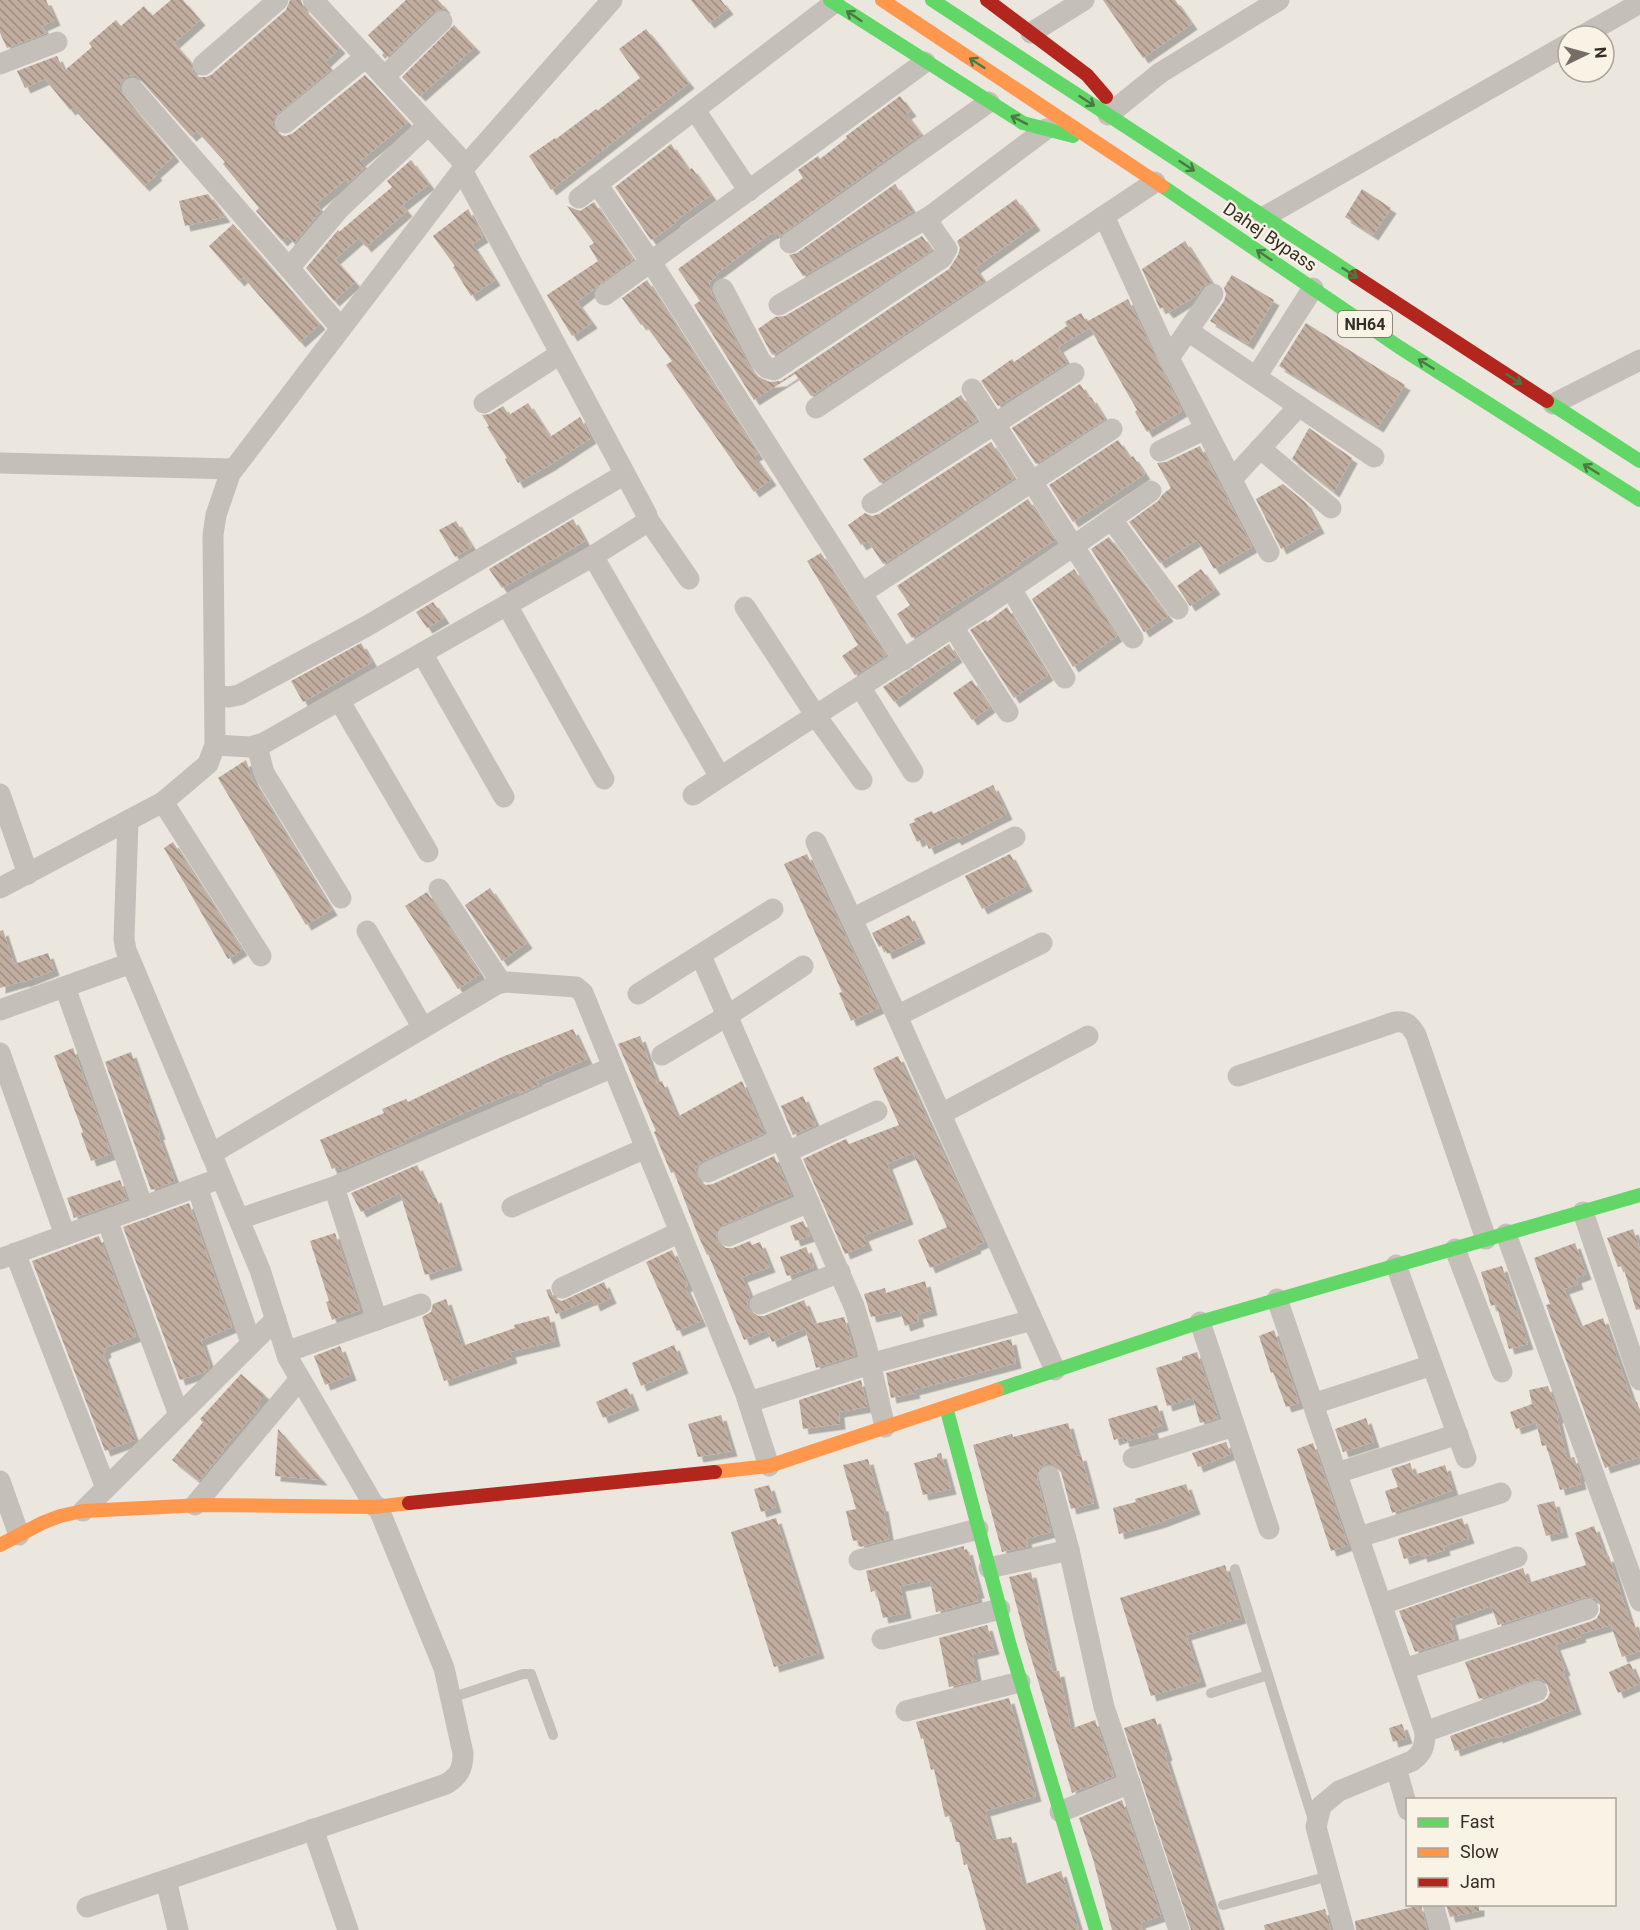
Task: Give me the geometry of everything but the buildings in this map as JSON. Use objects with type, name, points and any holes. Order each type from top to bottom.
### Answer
[{"type":"main road","name":"Dahej Bypass","points":[[882,0],[1095,141],[1143,156],[1264,217],[1640,461]]},
{"type":"main road","points":[[932,0],[1112,112]]},
{"type":"main road","name":"NH64","points":[[987,0],[1087,75],[1112,112]]},
{"type":"main road","name":"NH64","points":[[832,2],[1023,123],[1095,141]]},
{"type":"main road","name":"Dahej Bypass","points":[[1112,112],[1137,135],[1143,156],[1155,182],[1399,346],[1640,500]]},
{"type":"main road","points":[[0,1545],[60,1516],[83,1511],[195,1505],[377,1507],[769,1466],[1200,1322],[1640,1195]]},
{"type":"main road","points":[[946,1407],[1020,1682],[1096,1930]]},
{"type":"street","points":[[203,65],[278,0]]},
{"type":"street","points":[[314,0],[464,168],[647,518],[689,579]]},
{"type":"street","points":[[0,888],[163,802],[208,764],[215,745],[213,535],[225,484],[233,469],[464,168],[612,0]]},
{"type":"street","points":[[1031,33],[1084,0]]},
{"type":"street","points":[[1112,112],[1160,73],[1279,0]]},
{"type":"street","points":[[579,198],[832,2]]},
{"type":"street","points":[[1603,24],[1640,3]]},
{"type":"street","points":[[384,76],[442,21]]},
{"type":"street","points":[[0,64],[57,42]]},
{"type":"street","points":[[1264,217],[1556,51]]},
{"type":"street","points":[[285,123],[366,57]]},
{"type":"street","points":[[605,295],[925,62]]},
{"type":"street","points":[[132,88],[341,328]]},
{"type":"street","points":[[790,243],[989,102]]},
{"type":"street","points":[[695,110],[749,191]]},
{"type":"street","points":[[290,268],[341,207],[428,125]]},
{"type":"street","points":[[779,305],[932,215],[1046,129]]},
{"type":"street","points":[[816,408],[1155,182]]},
{"type":"street","points":[[597,184],[651,262],[904,660]]},
{"type":"street","points":[[723,289],[760,360],[767,368],[774,370],[942,258],[947,249],[930,225],[932,215]]},
{"type":"street","points":[[1104,216],[1168,358],[1269,552]]},
{"type":"street","points":[[1256,377],[1312,288]]},
{"type":"street","points":[[1168,358],[1213,294]]},
{"type":"street","points":[[1188,331],[1374,457]]},
{"type":"street","points":[[484,404],[560,354]]},
{"type":"street","points":[[1553,405],[1640,360]]},
{"type":"street","points":[[872,503],[1074,373]]},
{"type":"street","points":[[972,389],[1133,638]]},
{"type":"street","points":[[1232,479],[1299,406]]},
{"type":"street","points":[[862,593],[1112,429]]},
{"type":"street","points":[[1160,451],[1205,429]]},
{"type":"street","points":[[1260,448],[1331,508]]},
{"type":"street","points":[[0,463],[233,469]]},
{"type":"street","points":[[215,695],[234,697],[367,626],[625,474]]},
{"type":"street","points":[[693,795],[1011,589],[1151,491]]},
{"type":"street","points":[[215,745],[258,746],[593,556],[644,524],[647,518]]},
{"type":"street","points":[[1112,520],[1178,609]]},
{"type":"street","points":[[593,556],[720,777]]},
{"type":"street","points":[[1011,589],[1065,678]]},
{"type":"street","points":[[507,605],[604,779]]},
{"type":"street","points":[[745,607],[816,716],[862,780]]},
{"type":"street","points":[[953,627],[1008,712]]},
{"type":"street","points":[[422,653],[504,797]]},
{"type":"street","points":[[861,688],[913,772]]},
{"type":"street","points":[[339,700],[428,852]]},
{"type":"street","points":[[258,746],[264,773],[341,898]]},
{"type":"street","points":[[0,794],[28,874]]},
{"type":"street","points":[[163,802],[261,956]]},
{"type":"street","points":[[87,1907],[446,1784],[458,1777],[463,1766],[464,1754],[442,1662],[377,1507],[285,1352],[261,1270],[124,945],[128,821]]},
{"type":"street","points":[[852,919],[1015,837]]},
{"type":"street","points":[[816,842],[897,1016],[1055,1370]]},
{"type":"street","points":[[440,889],[501,982]]},
{"type":"street","points":[[638,994],[773,909]]},
{"type":"street","points":[[367,931],[423,1028]]},
{"type":"street","points":[[897,1016],[1042,944]]},
{"type":"street","points":[[701,956],[840,1272],[860,1324],[885,1427]]},
{"type":"street","points":[[0,1010],[131,963]]},
{"type":"street","points":[[662,1055],[803,966]]},
{"type":"street","points":[[211,1154],[501,982],[572,986],[580,989],[749,1402],[769,1466]]},
{"type":"street","points":[[65,987],[143,1207]]},
{"type":"street","points":[[1238,1076],[1395,1022],[1410,1024],[1636,1578],[1640,1601]]},
{"type":"street","points":[[941,1114],[1088,1036]]},
{"type":"street","points":[[0,1053],[65,1235]]},
{"type":"street","points":[[238,1219],[334,1187],[613,1067]]},
{"type":"street","points":[[708,1172],[877,1111]]},
{"type":"street","points":[[512,1207],[646,1148]]},
{"type":"street","points":[[106,1488],[8,1256],[221,1179]]},
{"type":"street","points":[[197,1187],[251,1343]]},
{"type":"street","points":[[334,1187],[377,1320]]},
{"type":"street","points":[[728,1236],[809,1202]]},
{"type":"street","points":[[1583,1212],[1640,1380]]},
{"type":"street","points":[[107,1220],[179,1415]]},
{"type":"street","points":[[562,1288],[680,1232]]},
{"type":"street","points":[[1455,1249],[1503,1371]]},
{"type":"street","points":[[1396,1265],[1466,1458]]},
{"type":"street","points":[[760,1304],[840,1272]]},
{"type":"street","points":[[1277,1299],[1425,1732],[1425,1745],[1421,1754],[1412,1761],[1339,1791],[1321,1806],[1316,1827],[1344,1930]]},
{"type":"street","points":[[285,1352],[421,1304]]},
{"type":"street","points":[[83,1511],[276,1319]]},
{"type":"street","points":[[749,1402],[870,1364],[1032,1320]]},
{"type":"street","points":[[1200,1322],[1269,1529]]},
{"type":"street","points":[[1313,1404],[1432,1365]]},
{"type":"street","points":[[195,1505],[300,1379]]},
{"type":"street","points":[[1133,1458],[1234,1426]]},
{"type":"street","points":[[1337,1473],[1458,1434]]},
{"type":"street","points":[[1049,1476],[1069,1550],[1104,1707],[1179,1930]]},
{"type":"street","points":[[0,1481],[19,1535]]},
{"type":"street","points":[[1359,1537],[1501,1493]]},
{"type":"street","points":[[859,1560],[978,1529]]},
{"type":"street","points":[[988,1568],[1069,1550]]},
{"type":"street","points":[[1382,1604],[1518,1557]]},
{"type":"street","points":[[882,1639],[1000,1609]]},
{"type":"street","points":[[1404,1669],[1588,1609]]},
{"type":"street","points":[[906,1711],[1020,1682]]},
{"type":"street","points":[[1425,1732],[1537,1691]]},
{"type":"street","points":[[1396,1768],[1406,1806]]},
{"type":"street","points":[[1060,1812],[1130,1783]]},
{"type":"street","points":[[313,1829],[348,1930]]},
{"type":"street","points":[[165,1880],[178,1930]]},
{"type":"street","points":[[1434,1906],[1440,1930]]},
{"type":"lane","points":[[1234,1569],[1316,1827]]},
{"type":"lane","points":[[451,1698],[523,1674],[531,1674],[553,1735]]},
{"type":"lane","points":[[1211,1693],[1268,1675]]},
{"type":"lane","points":[[1223,1905],[1329,1876]]},
{"type":"traffic: fast","points":[[830,0],[1023,123],[1073,136]]},
{"type":"traffic: fast","points":[[932,0],[1355,276]]},
{"type":"traffic: fast","points":[[1162,186],[1399,347],[1640,500]]},
{"type":"traffic: fast","points":[[1547,401],[1640,461]]},
{"type":"traffic: fast","points":[[997,1390],[1200,1322],[1640,1195]]},
{"type":"traffic: fast","points":[[946,1407],[1010,1646],[1096,1930]]},
{"type":"traffic: slow","points":[[882,0],[1162,186]]},
{"type":"traffic: slow","points":[[715,1472],[769,1466],[997,1390]]},
{"type":"traffic: slow","points":[[0,1545],[42,1523],[83,1511],[203,1505],[375,1507],[409,1503]]},
{"type":"traffic: jam","points":[[987,0],[1087,75],[1106,97]]},
{"type":"traffic: jam","points":[[1355,276],[1547,401]]},
{"type":"traffic: jam","points":[[409,1503],[715,1472]]}]
